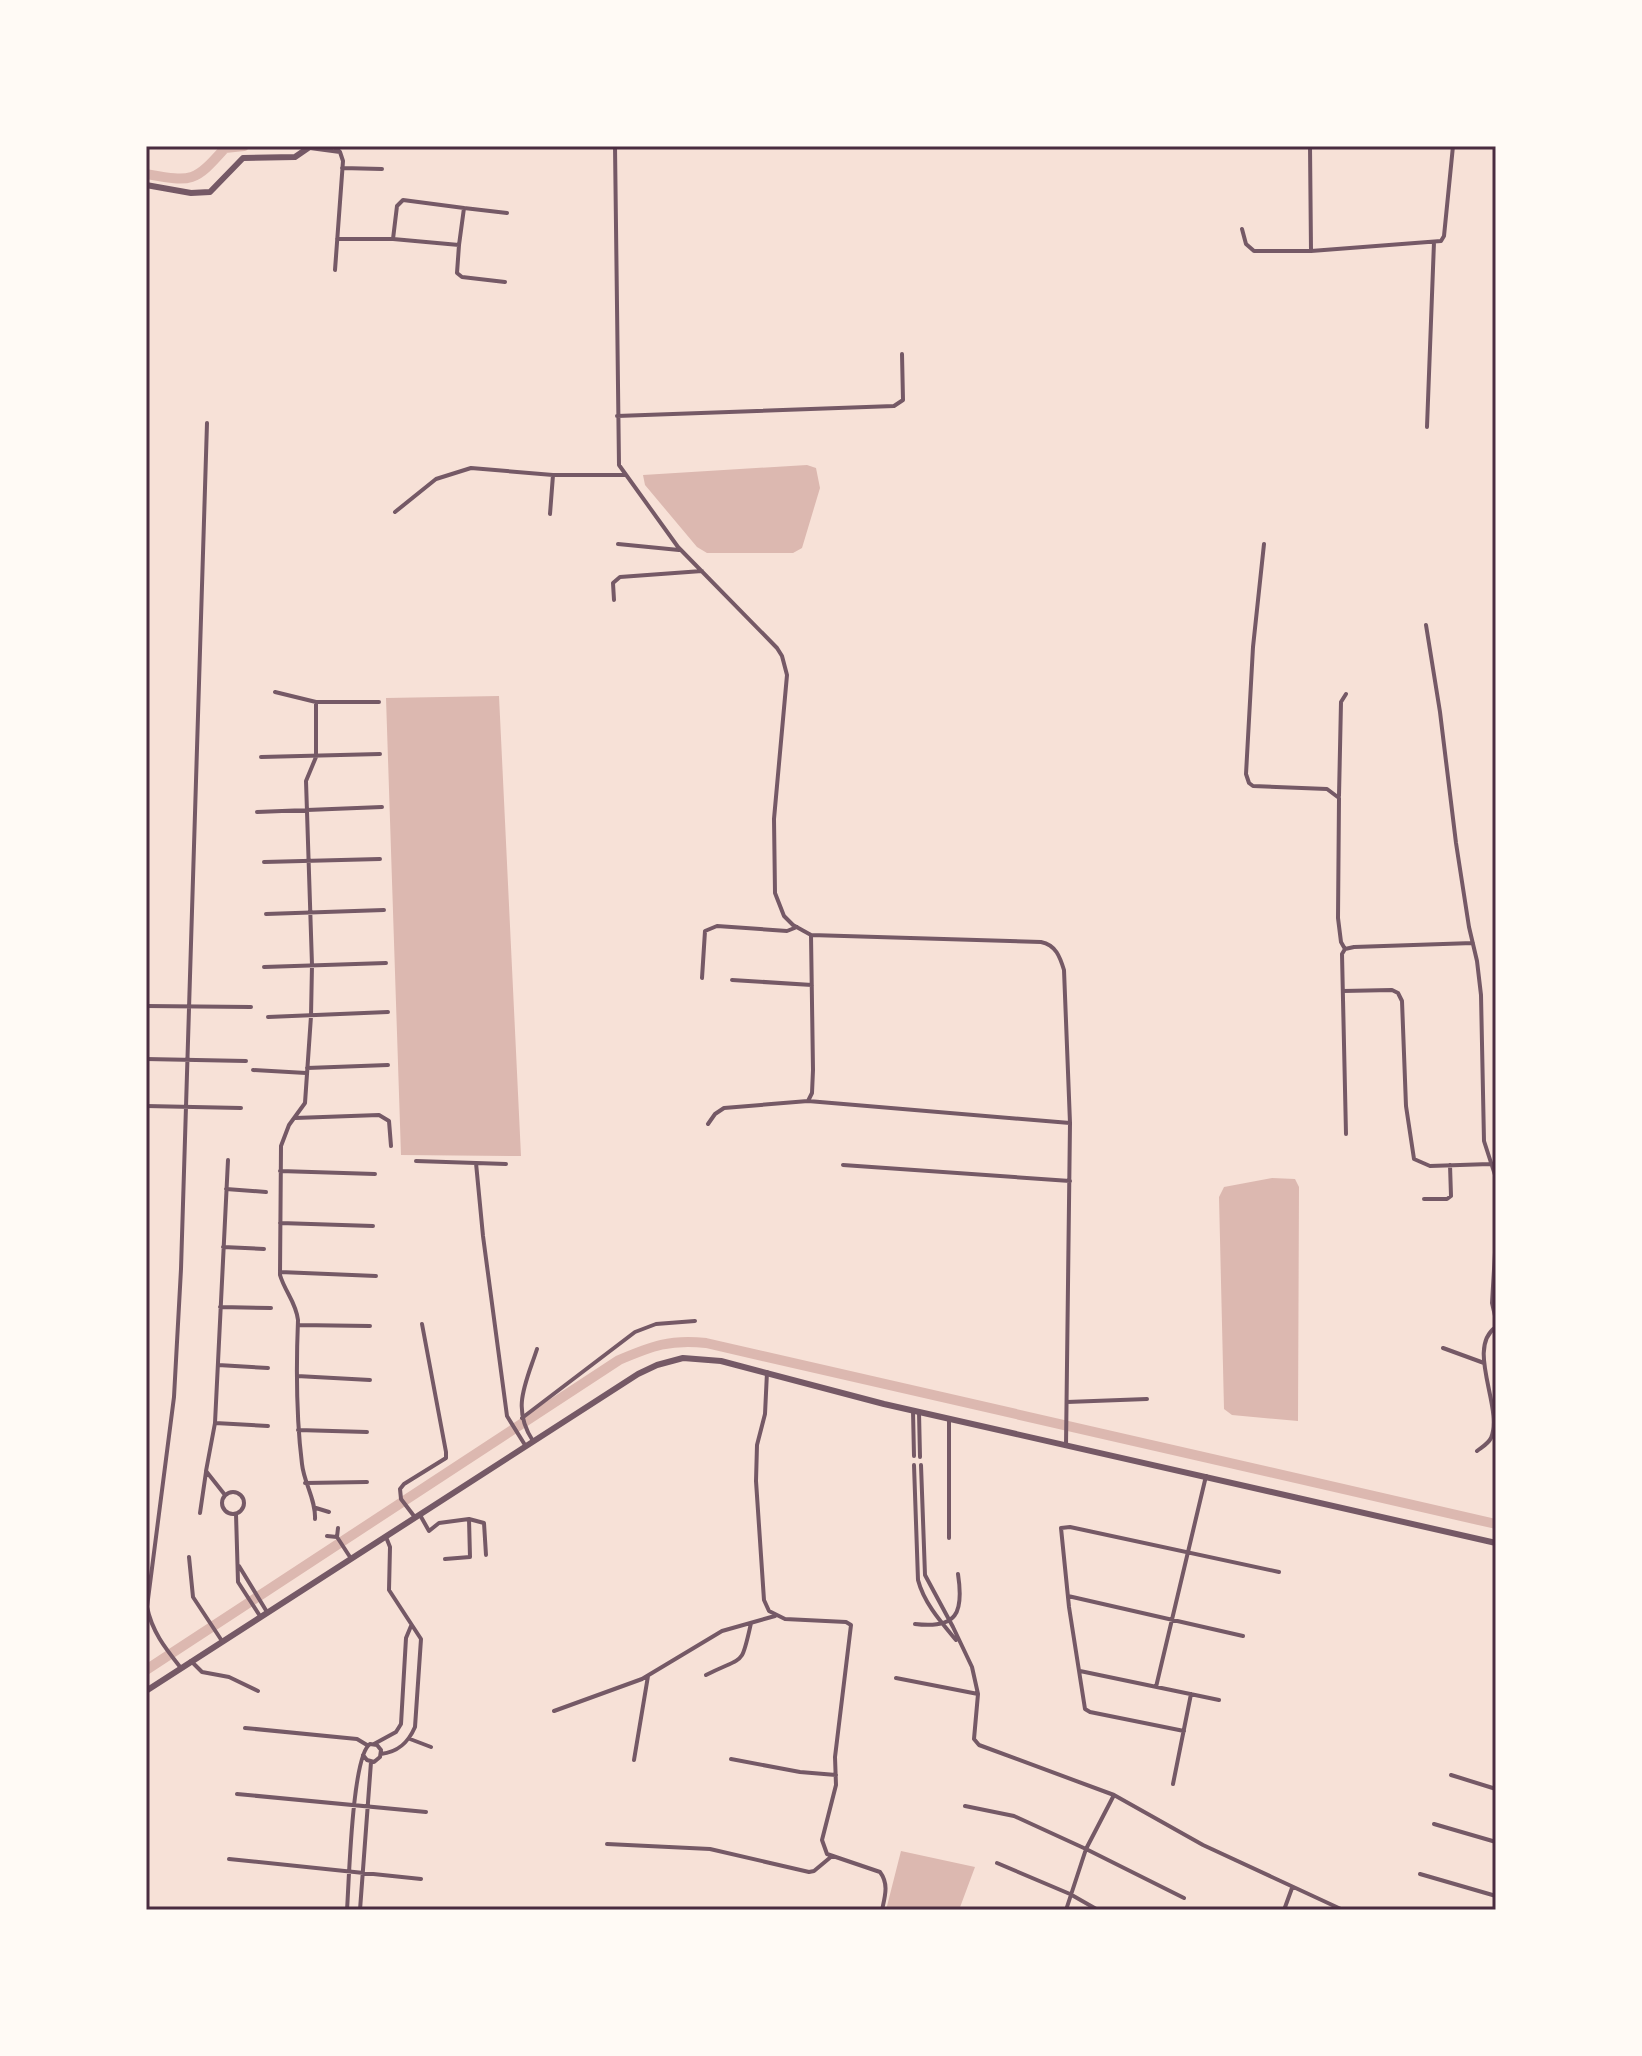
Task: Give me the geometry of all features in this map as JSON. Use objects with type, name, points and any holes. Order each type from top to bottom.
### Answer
[{"type":"street","points":[[334,146],[340,152],[342,168],[335,270]]},
{"type":"street","points":[[615,146],[619,465],[682,550],[777,648],[786,665],[774,819],[775,893],[784,916],[811,935],[1049,944],[1060,956],[1064,970],[1070,1123],[1066,1446]]},
{"type":"street","points":[[1310,146],[1311,251]]},
{"type":"street","points":[[1242,229],[1246,244],[1254,251],[1311,251],[1441,241],[1453,146]]},
{"type":"street","points":[[146,185],[191,193],[210,192],[243,158],[295,157],[310,147],[340,152]]},
{"type":"street","points":[[342,168],[382,169]]},
{"type":"street","points":[[393,239],[397,206],[403,200],[507,213]]},
{"type":"street","points":[[464,208],[457,273],[462,277],[505,282]]},
{"type":"street","points":[[337,239],[393,239],[459,245]]},
{"type":"street","points":[[1427,427],[1434,242]]},
{"type":"street","points":[[617,416],[894,406],[903,400],[902,354]]},
{"type":"street","points":[[178,1665],[150,1623],[147,1607],[174,1397],[188,1059],[207,423]]},
{"type":"street","points":[[395,512],[436,479],[471,468],[553,475],[625,475]]},
{"type":"street","points":[[550,514],[553,475]]},
{"type":"street","points":[[618,544],[682,550]]},
{"type":"street","points":[[1264,544],[1253,647],[1246,774],[1253,786],[1327,789],[1339,798]]},
{"type":"street","points":[[614,600],[613,583],[620,577],[702,571]]},
{"type":"street","points":[[1426,625],[1481,995],[1484,1141],[1496,1185]]},
{"type":"street","points":[[275,692],[316,702],[379,702]]},
{"type":"street","points":[[1345,949],[1338,918],[1341,702],[1346,694]]},
{"type":"street","points":[[315,1519],[316,1508],[305,1483],[298,1430],[296,1303],[284,1288],[280,1272],[280,1171],[281,1146],[289,1125],[305,1103],[312,965],[306,781],[316,757],[316,702]]},
{"type":"street","points":[[261,757],[380,754]]},
{"type":"street","points":[[257,812],[382,807]]},
{"type":"street","points":[[264,862],[380,859]]},
{"type":"street","points":[[266,914],[384,910]]},
{"type":"street","points":[[702,978],[705,931],[708,929],[717,926],[787,931],[797,927]]},
{"type":"street","points":[[808,1101],[812,1093],[813,1070],[811,935]]},
{"type":"street","points":[[1345,949],[1473,943]]},
{"type":"street","points":[[1345,949],[1342,954],[1346,1134]]},
{"type":"street","points":[[264,967],[386,963]]},
{"type":"street","points":[[732,980],[812,985]]},
{"type":"street","points":[[1343,991],[1392,990],[1398,993],[1404,1016],[1406,1106],[1414,1159],[1430,1166],[1490,1164]]},
{"type":"street","points":[[146,1006],[251,1007]]},
{"type":"street","points":[[268,1017],[388,1012]]},
{"type":"street","points":[[146,1059],[246,1061]]},
{"type":"street","points":[[253,1070],[388,1065]]},
{"type":"street","points":[[708,1124],[724,1108],[808,1101],[1070,1123]]},
{"type":"street","points":[[146,1106],[241,1108]]},
{"type":"street","points":[[295,1118],[379,1115],[389,1121],[391,1146]]},
{"type":"street","points":[[200,1513],[215,1423],[228,1160]]},
{"type":"street","points":[[416,1161],[506,1164]]},
{"type":"street","points":[[476,1163],[500,1368],[510,1424],[524,1443]]},
{"type":"street","points":[[843,1165],[1070,1181]]},
{"type":"street","points":[[1424,1199],[1447,1199],[1451,1196],[1450,1165]]},
{"type":"street","points":[[280,1171],[375,1174]]},
{"type":"street","points":[[226,1189],[266,1192]]},
{"type":"street","points":[[280,1223],[373,1226]]},
{"type":"street","points":[[1496,1236],[1492,1303],[1496,1320]]},
{"type":"street","points":[[223,1247],[264,1249]]},
{"type":"street","points":[[280,1272],[376,1276]]},
{"type":"street","points":[[220,1307],[271,1308]]},
{"type":"street","points":[[522,1420],[635,1332],[656,1324],[695,1321]]},
{"type":"street","points":[[422,1324],[446,1458],[404,1484],[400,1489],[401,1499],[429,1531],[439,1523],[469,1519],[484,1523],[486,1555]]},
{"type":"street","points":[[298,1325],[370,1326]]},
{"type":"street","points":[[1477,1451],[1491,1438],[1494,1426],[1484,1363],[1488,1336],[1496,1327]]},
{"type":"street","points":[[1443,1348],[1484,1363]]},
{"type":"street","points":[[531,1438],[522,1420],[523,1390],[537,1349]]},
{"type":"street","points":[[146,1691],[178,1665],[191,1661],[220,1639],[531,1438],[638,1374],[683,1358],[721,1361],[916,1412],[1496,1543]]},
{"type":"street","points":[[218,1365],[268,1368]]},
{"type":"street","points":[[767,1372],[765,1414],[757,1445],[756,1481],[764,1600],[769,1611],[785,1619],[846,1622],[851,1625],[835,1757],[836,1785],[822,1840],[823,1849],[833,1855],[880,1872],[886,1889],[882,1910]]},
{"type":"street","points":[[297,1376],[370,1380]]},
{"type":"street","points":[[1067,1402],[1147,1399]]},
{"type":"street","points":[[914,1456],[916,1412]]},
{"type":"street","points":[[916,1412],[920,1457]]},
{"type":"street","points":[[949,1419],[949,1538]]},
{"type":"street","points":[[215,1423],[268,1426]]},
{"type":"street","points":[[298,1430],[367,1432]]},
{"type":"street","points":[[914,1465],[916,1565],[921,1592],[960,1645]]},
{"type":"street","points":[[921,1465],[925,1575],[972,1667],[978,1694],[973,1731],[979,1745],[1114,1795],[1203,1845],[1343,1910]]},
{"type":"street","points":[[206,1471],[225,1495]]},
{"type":"street","points":[[1156,1687],[1206,1476]]},
{"type":"street","points":[[305,1483],[367,1482]]},
{"type":"street","points":[[225,1495],[235,1492],[243,1497],[243,1507],[236,1514],[238,1582],[256,1609],[263,1611]]},
{"type":"street","points":[[225,1495],[223,1508],[236,1514]]},
{"type":"street","points":[[316,1508],[329,1512]]},
{"type":"street","points":[[445,1559],[470,1557],[469,1519]]},
{"type":"street","points":[[915,1520],[921,1520]]},
{"type":"street","points":[[1184,1731],[1090,1712],[1082,1703],[1061,1528],[1070,1527],[1279,1572]]},
{"type":"street","points":[[338,1528],[338,1539],[349,1555]]},
{"type":"street","points":[[381,1754],[393,1753],[410,1739],[415,1727],[421,1639],[389,1590],[390,1547],[385,1535]]},
{"type":"street","points":[[327,1536],[338,1539]]},
{"type":"street","points":[[189,1557],[193,1597],[220,1639]]},
{"type":"street","points":[[238,1566],[263,1611]]},
{"type":"street","points":[[915,1624],[938,1626],[950,1621],[961,1604],[958,1574]]},
{"type":"street","points":[[1068,1596],[1243,1636]]},
{"type":"street","points":[[554,1711],[648,1676],[722,1631],[775,1616]]},
{"type":"street","points":[[706,1675],[739,1661],[744,1655],[751,1623]]},
{"type":"street","points":[[245,1728],[357,1739],[367,1745],[396,1732],[401,1724],[406,1638],[412,1625]]},
{"type":"street","points":[[191,1661],[202,1672],[229,1677],[258,1691]]},
{"type":"street","points":[[1080,1671],[1219,1700]]},
{"type":"street","points":[[634,1760],[648,1676]]},
{"type":"street","points":[[896,1678],[978,1694]]},
{"type":"street","points":[[1173,1784],[1191,1694]]},
{"type":"street","points":[[410,1739],[431,1747]]},
{"type":"street","points":[[371,1762],[378,1760],[381,1754],[380,1747],[374,1744]]},
{"type":"street","points":[[347,1910],[354,1805],[367,1745]]},
{"type":"street","points":[[363,1755],[371,1762]]},
{"type":"street","points":[[731,1759],[800,1772],[836,1775]]},
{"type":"street","points":[[360,1910],[371,1762]]},
{"type":"street","points":[[1451,1775],[1496,1789]]},
{"type":"street","points":[[237,1794],[426,1812]]},
{"type":"street","points":[[1066,1910],[1086,1849],[1114,1795]]},
{"type":"street","points":[[965,1806],[1014,1816],[1184,1898]]},
{"type":"street","points":[[1434,1824],[1496,1842]]},
{"type":"street","points":[[607,1844],[710,1849],[809,1872],[822,1866],[833,1855]]},
{"type":"street","points":[[229,1859],[421,1879]]},
{"type":"street","points":[[997,1863],[1070,1894],[1098,1910]]},
{"type":"street","points":[[1420,1874],[1496,1896]]},
{"type":"street","points":[[1284,1910],[1292,1888]]},
{"type":"shaded area","points":[[807,465],[816,468],[820,488],[802,548],[793,553],[707,553],[697,547],[645,485],[643,475]]},
{"type":"shaded area","points":[[499,696],[521,1156],[401,1155],[386,698]]},
{"type":"shaded area","points":[[1272,1178],[1295,1179],[1299,1187],[1298,1421],[1232,1415],[1224,1409],[1219,1197],[1224,1187]]},
{"type":"shaded area","points":[[901,1851],[975,1867],[959,1910],[886,1910]]},
{"type":"waterway","points":[[146,174],[183,179],[191,177],[199,174],[225,148],[244,146]]},
{"type":"waterway","points":[[146,1670],[619,1360],[671,1343],[706,1343],[1496,1524]]}]
